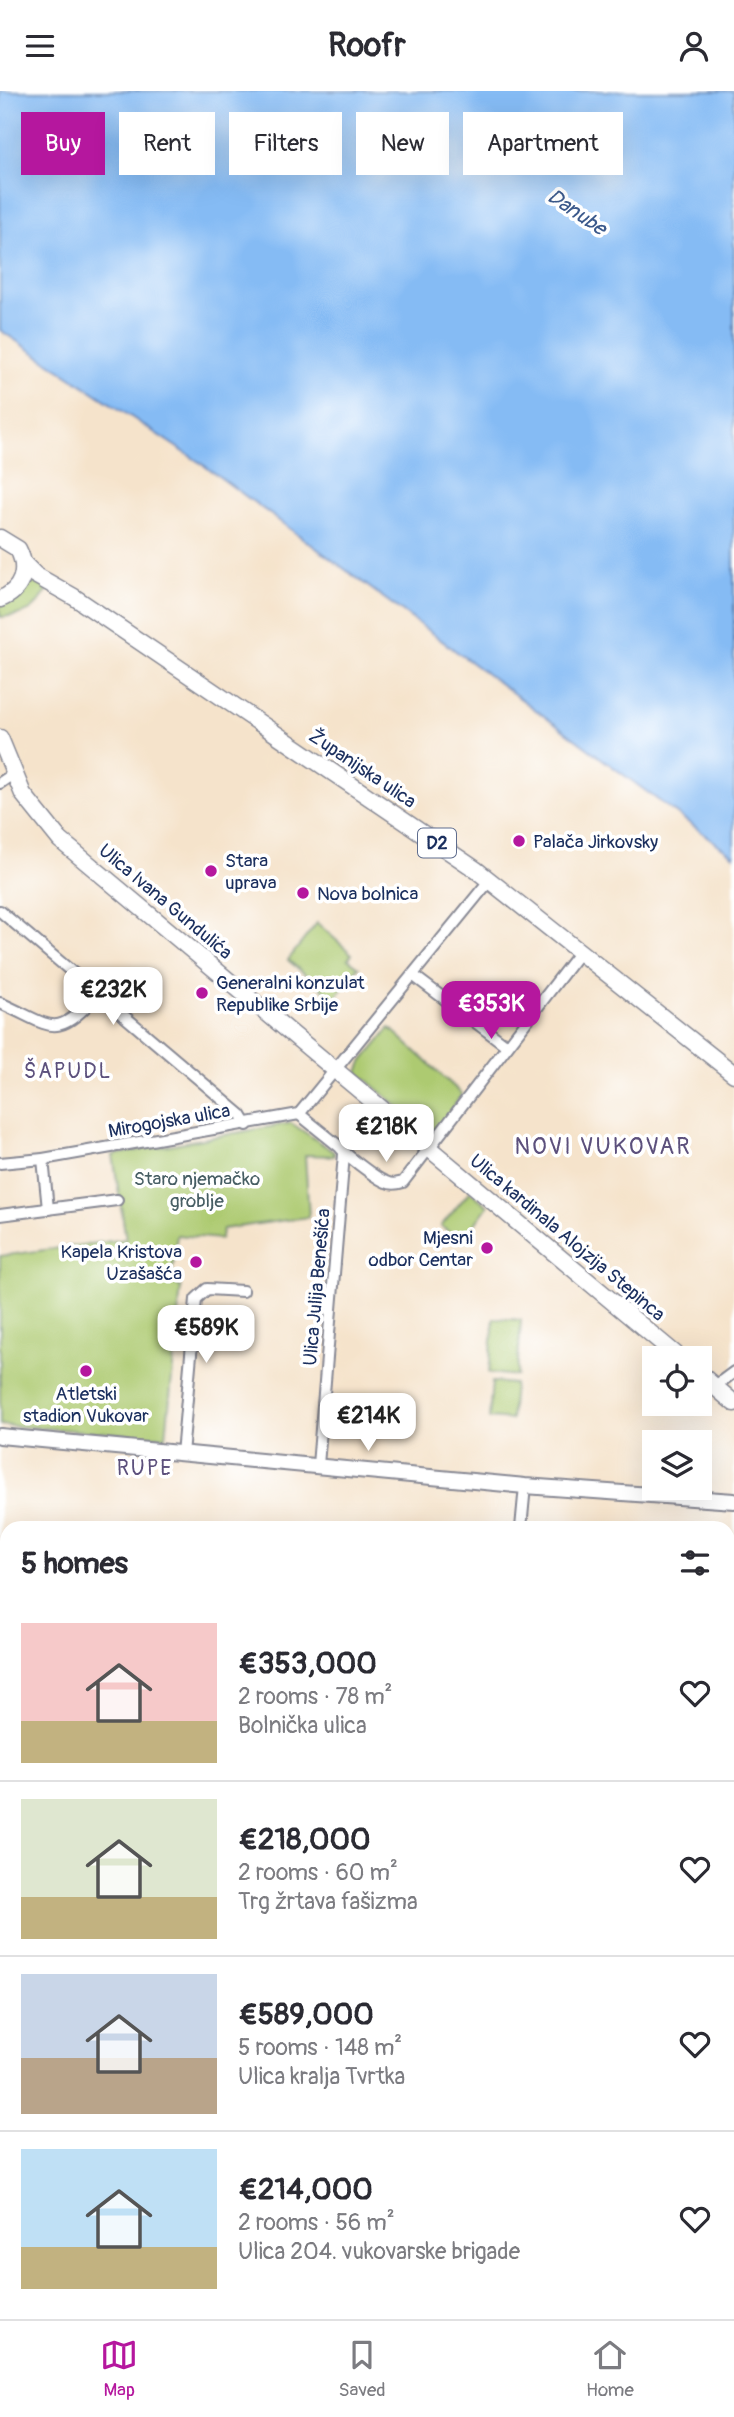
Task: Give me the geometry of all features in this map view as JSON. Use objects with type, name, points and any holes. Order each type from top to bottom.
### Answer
[{"type":"main road","name":"D2","points":[[3,536],[18,549],[24,564]]},
{"type":"main road","points":[[0,599],[11,594],[21,583],[24,564]]},
{"type":"main road","name":"Županijska ulica","points":[[24,564],[34,575],[74,597],[489,881],[734,1074]]},
{"type":"main road","name":"Ulica Ivana Gundulića","points":[[0,739],[7,778],[60,840],[429,1149]]},
{"type":"main road","name":"Ulica kardinala Alojzija Stepinca","points":[[429,1149],[666,1346]]},
{"type":"main road","points":[[712,1384],[734,1402]]},
{"type":"street","points":[[489,881],[299,1114],[340,1147],[344,1154],[358,1160],[383,1181],[394,1184],[403,1181],[579,953]]},
{"type":"street","points":[[0,911],[241,1115],[247,1125]]},
{"type":"street","points":[[414,976],[507,1046]]},
{"type":"street","points":[[0,1003],[45,1025],[61,1027],[71,1023],[98,994]]},
{"type":"street","name":"Mirogojska ulica","points":[[0,1163],[43,1159],[299,1114]]},
{"type":"street","name":"Ulica Julija Benešića","points":[[318,1465],[344,1154]]},
{"type":"street","points":[[43,1159],[48,1209]]},
{"type":"street","points":[[0,1215],[117,1200]]},
{"type":"street","points":[[182,1454],[197,1299],[207,1289],[243,1291]]},
{"type":"street","points":[[715,1387],[734,1372]]},
{"type":"street","points":[[0,1436],[525,1486],[734,1501]]},
{"type":"street","points":[[522,1521],[525,1486]]},
{"type":"green space","points":[[28,579],[49,588],[39,603],[18,615],[0,617],[0,604]]},
{"type":"green space","points":[[317,923],[352,954],[348,959],[359,967],[351,982],[348,980],[335,999],[288,960]]},
{"type":"green space","points":[[390,1028],[462,1094],[433,1137],[358,1072],[362,1062]]},
{"type":"green space","name":"Atletski stadion Vukovar","points":[[291,1123],[334,1152],[334,1156],[305,1155],[309,1217],[223,1229],[220,1239],[177,1235],[171,1282],[181,1287],[166,1437],[0,1425],[0,1256],[126,1239],[113,1155]]},
{"type":"green space","points":[[470,1191],[488,1206],[464,1239],[460,1240],[441,1226]]},
{"type":"green space","points":[[494,1318],[521,1320],[517,1376],[489,1373]]},
{"type":"green space","points":[[492,1382],[514,1384],[511,1420],[489,1418]]},
{"type":"water","name":"Danube","points":[[0,91],[734,91],[734,856],[202,464],[0,330]]},
{"type":"place","name":"Palača Jirkovsky","points":[[519,841]]},
{"type":"place","name":"Stara uprava","points":[[211,871]]},
{"type":"place","name":"Nova bolnica","points":[[303,893]]},
{"type":"place","name":"Generalni konzulat Republike Srbije","points":[[202,993]]},
{"type":"place","name":"Mjesni odbor Centar","points":[[487,1248]]},
{"type":"place","name":"Kapela Kristova Uzašašća","points":[[196,1262]]},
{"type":"place","name":"Atletski stadion Vukovar","points":[[86,1371]]},
{"type":"district","name":"ŠAPUDL","points":[[68,1071]]},
{"type":"district","name":"NOVI VUKOVAR","points":[[603,1146]]},
{"type":"district","name":"RUPE","points":[[145,1468]]},
{"type":"park label","name":"Staro njemačko groblje","points":[[197,1189]]}]
